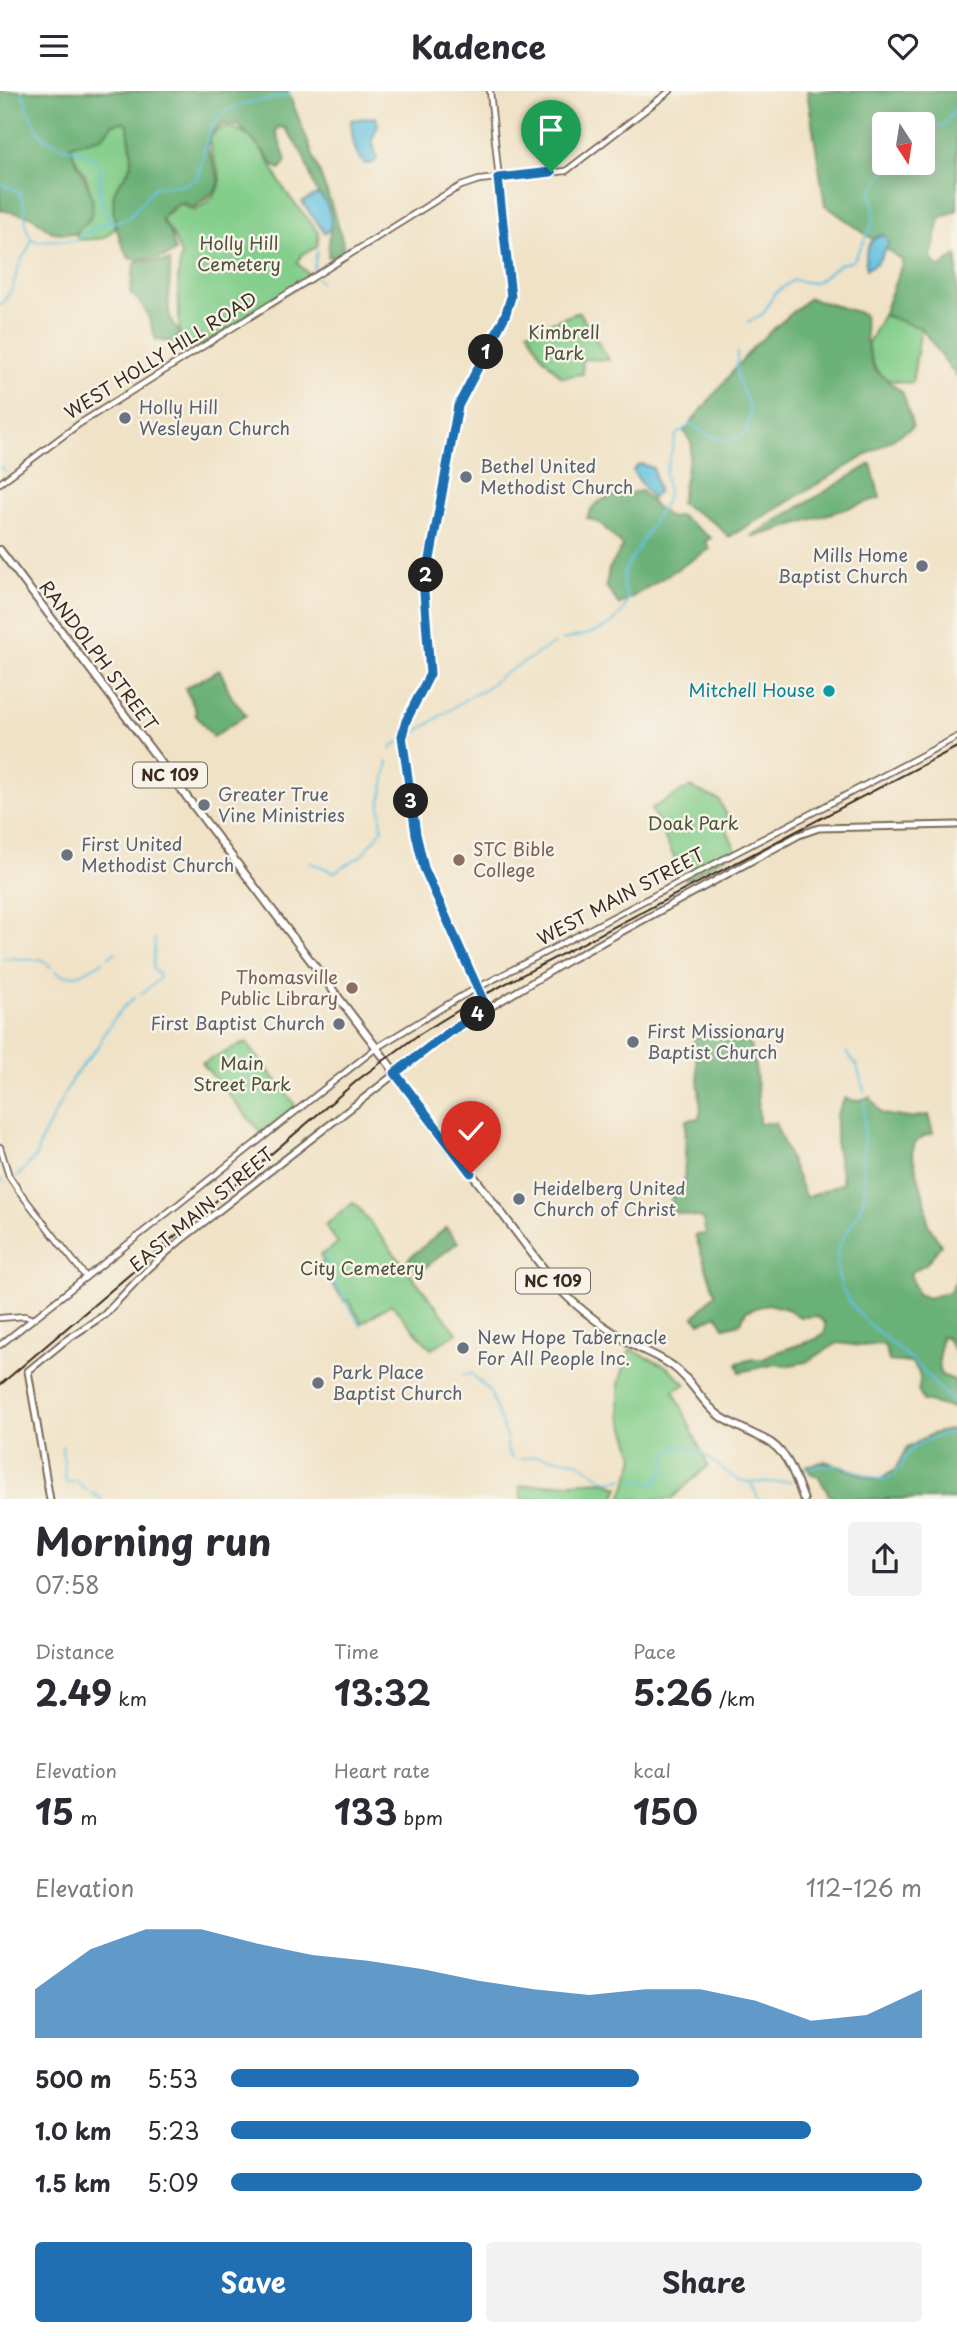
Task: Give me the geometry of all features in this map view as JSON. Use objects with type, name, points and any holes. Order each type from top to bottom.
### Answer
[{"type":"main road","name":"RANDOLPH STREET","points":[[0,550],[376,1048]]},
{"type":"main road","name":"WEST MAIN STREET","points":[[395,1073],[449,1032],[578,955],[799,835],[819,828],[957,825]]},
{"type":"main road","name":"NC 109","points":[[376,1048],[568,1297],[627,1341],[669,1363],[682,1373],[704,1401],[722,1417],[778,1448],[790,1464],[804,1499]]},
{"type":"main road","name":"EAST MAIN STREET","points":[[50,1499],[28,1371],[66,1340],[104,1315],[147,1269],[189,1234],[395,1073]]},
{"type":"street","points":[[487,1009],[424,868],[416,834],[402,736],[406,721],[430,674],[424,592],[458,406],[505,316],[511,297],[490,91]]},
{"type":"street","name":"WEST HOLLY HILL ROAD","points":[[0,483],[79,424],[443,196],[471,182],[566,171],[670,91]]},
{"type":"street","name":"WEST MAIN STREET","points":[[376,1048],[479,987],[957,737]]},
{"type":"street","name":"EAST MAIN STREET","points":[[0,1345],[376,1048]]},
{"type":"street","points":[[0,1147],[9,1176],[86,1277]]},
{"type":"street","points":[[0,1318],[25,1316],[32,1319]]},
{"type":"green space","points":[[0,91],[288,91],[329,198],[343,248],[331,258],[328,256],[331,218],[328,208],[316,190],[303,155],[285,128],[278,127],[276,131],[286,161],[280,169],[274,166],[239,126],[223,124],[211,133],[207,147],[220,182],[216,190],[194,208],[182,202],[167,211],[161,220],[171,234],[175,251],[168,256],[130,259],[119,236],[113,198],[132,158],[128,125],[123,122],[113,124],[102,137],[71,145],[90,190],[93,209],[89,220],[75,234],[52,232],[31,216],[0,210]]},
{"type":"green space","points":[[807,91],[957,91],[957,210],[940,218],[931,258],[939,268],[957,255],[957,377],[921,328],[883,315],[903,261],[825,205]]},
{"type":"green space","points":[[123,122],[128,125],[132,159],[130,169],[115,190],[113,198],[115,228],[104,238],[80,240],[75,234],[90,219],[89,192],[86,177],[71,145],[98,136],[113,124]]},
{"type":"green space","name":"Holly Hill Cemetery","points":[[228,127],[240,131],[257,145],[288,195],[319,234],[317,247],[302,254],[297,263],[312,277],[185,358],[181,351],[179,316],[178,278],[181,255],[173,235],[162,219],[180,203],[194,211],[217,192],[220,180],[210,144],[211,137],[217,131]]},
{"type":"green space","points":[[137,261],[170,261],[168,303],[174,327],[179,329],[176,343],[156,340],[144,309],[130,293]]},
{"type":"green space","points":[[809,298],[864,314],[867,345],[874,369],[903,393],[913,427],[729,537],[716,524],[680,503],[692,444],[684,431],[754,346]]},
{"type":"green space","name":"Kimbrell Park","points":[[579,312],[609,360],[582,359],[583,374],[562,377],[542,356],[528,331]]},
{"type":"green space","points":[[883,315],[921,328],[912,383],[892,381],[880,375],[873,364],[867,345]]},
{"type":"green space","points":[[871,464],[880,498],[751,536]]},
{"type":"green space","points":[[641,491],[670,518],[679,515],[711,538],[705,541],[710,549],[619,605],[606,586],[609,569],[623,546],[601,524],[587,518],[602,500]]},
{"type":"green space","points":[[220,670],[231,696],[246,715],[213,737],[195,714],[185,688]]},
{"type":"green space","name":"Doak Park","points":[[690,787],[719,800],[729,820],[725,826],[736,850],[685,880],[651,809]]},
{"type":"green space","points":[[745,1034],[755,1066],[759,1123],[775,1123],[806,1198],[843,1183],[836,1146],[836,1117],[845,1098],[856,1101],[870,1097],[882,1114],[909,1118],[928,1115],[933,1133],[915,1143],[912,1153],[926,1205],[928,1224],[941,1245],[927,1263],[910,1273],[917,1294],[928,1298],[949,1292],[956,1281],[957,1265],[957,1355],[946,1337],[941,1336],[939,1362],[941,1375],[955,1380],[957,1409],[923,1401],[918,1390],[920,1375],[917,1369],[912,1363],[889,1361],[883,1344],[861,1346],[838,1343],[806,1362],[785,1366],[776,1364],[740,1372],[737,1363],[764,1359],[771,1354],[816,1339],[825,1332],[825,1323],[817,1316],[800,1317],[787,1309],[768,1304],[746,1311],[741,1323],[724,1327],[717,1315],[700,1323],[694,1317],[715,1294],[695,1235],[706,1234],[702,1218],[672,1212],[671,1196],[684,1191],[686,1120],[699,1118],[701,1111],[694,1037]]},
{"type":"green space","name":"Main Street Park","points":[[246,1042],[296,1106],[261,1133],[202,1063]]},
{"type":"green space","name":"City Cemetery","points":[[353,1203],[457,1333],[431,1349],[391,1304],[362,1323],[348,1300],[345,1302],[318,1265],[324,1261],[320,1256],[338,1243],[325,1225]]},
{"type":"green space","points":[[446,1228],[458,1242],[418,1273],[408,1259]]},
{"type":"green space","points":[[630,1349],[666,1366],[686,1384],[674,1391],[708,1466],[671,1499],[621,1499],[635,1458],[621,1416],[619,1400],[619,1383]]},
{"type":"green space","points":[[957,1428],[957,1499],[836,1499],[829,1495],[819,1477],[811,1474],[806,1466],[825,1461],[878,1481],[895,1470],[906,1449],[932,1434]]},
{"type":"green space","points":[[602,1481],[619,1487],[614,1499],[521,1499],[520,1486]]},
{"type":"water","points":[[376,117],[378,125],[372,140],[377,159],[366,164],[356,150],[351,120]]},
{"type":"water","points":[[318,194],[327,205],[330,215],[330,229],[325,233],[302,202]]},
{"type":"water","points":[[882,234],[888,245],[878,262],[867,269],[868,248],[873,240]]},
{"type":"water","points":[[642,464],[653,468],[658,491],[652,499],[633,471]]},
{"type":"waterway","points":[[22,91],[29,114],[43,137],[60,146],[80,151],[100,163],[100,196],[109,220]]},
{"type":"waterway","points":[[0,183],[20,193],[31,239],[39,242],[80,240],[85,233],[109,221],[116,222],[129,217],[155,187],[186,184],[196,179],[210,132],[222,114],[247,103],[290,94]]},
{"type":"waterway","points":[[935,125],[942,127],[957,108]]},
{"type":"waterway","points":[[748,322],[763,314],[774,294],[793,280],[812,283],[840,264],[853,261],[872,226],[874,210],[871,192],[883,175]]},
{"type":"waterway","points":[[0,305],[12,288],[31,239]]},
{"type":"waterway","points":[[314,269],[317,251]]},
{"type":"waterway","points":[[317,278],[320,282]]},
{"type":"waterway","points":[[563,640],[603,629],[624,610],[628,599],[623,586],[624,572],[666,500],[668,493],[665,475],[676,435],[691,424],[717,437],[732,438],[746,433],[750,416],[748,403],[737,377],[737,353]]},
{"type":"waterway","points":[[0,466],[5,472]]},
{"type":"waterway","points":[[406,739],[555,643]]},
{"type":"waterway","points":[[391,750],[393,745],[400,742]]},
{"type":"waterway","points":[[309,862],[334,872],[361,856],[377,837],[382,829],[380,805],[388,762]]},
{"type":"waterway","points":[[141,994],[159,979],[159,974],[153,969],[155,939]]},
{"type":"waterway","points":[[109,957],[116,952]]},
{"type":"waterway","points":[[3,958],[41,959],[51,967]]},
{"type":"waterway","points":[[55,971],[67,976],[73,975],[103,961]]},
{"type":"waterway","points":[[18,1176],[36,1156],[73,1077],[100,1044],[103,1035],[121,1010],[135,997]]},
{"type":"waterway","points":[[846,1052],[857,1066],[864,1091]]},
{"type":"waterway","points":[[865,1100],[865,1191],[859,1212],[843,1238],[838,1254],[838,1272],[842,1287],[860,1315],[912,1360],[957,1405]]},
{"type":"waterway","points":[[327,1257],[331,1277],[361,1326]]},
{"type":"waterway","points":[[463,1375],[472,1374],[490,1392],[507,1439]]},
{"type":"waterway","points":[[800,1472],[817,1466],[831,1465],[875,1478],[889,1478],[916,1445],[957,1431]]},
{"type":"waterway","points":[[507,1443],[508,1452],[513,1458]]},
{"type":"waterway","points":[[62,1446],[66,1483],[76,1481],[88,1491]]},
{"type":"waterway","points":[[632,1479],[655,1484],[663,1471],[668,1453],[678,1446],[699,1451],[736,1479],[757,1483],[791,1481]]},
{"type":"waterway","points":[[520,1459],[535,1456],[576,1461],[607,1481],[624,1479]]},
{"type":"waterway","points":[[751,1483],[759,1499]]},
{"type":"waterway","points":[[92,1493],[101,1499]]},
{"type":"railway","points":[[0,1385],[359,1079],[418,1035],[482,996],[957,747]]},
{"type":"place","name":"Holly Hill Wesleyan Church","points":[[125,418]]},
{"type":"place","name":"Bethel United Methodist Church","points":[[466,477]]},
{"type":"place","name":"Mills Home Baptist Church","points":[[922,566]]},
{"type":"place","name":"Mitchell House","points":[[829,691]]},
{"type":"place","name":"Greater True Vine Ministries","points":[[204,805]]},
{"type":"place","name":"First United Methodist Church","points":[[67,855]]},
{"type":"place","name":"STC Bible College","points":[[459,860]]},
{"type":"place","name":"Thomasville Public Library","points":[[352,988]]},
{"type":"place","name":"First Baptist Church","points":[[339,1024]]},
{"type":"place","name":"First Missionary Baptist Church","points":[[633,1042]]},
{"type":"place","name":"Heidelberg United Church of Christ","points":[[519,1199]]},
{"type":"place","name":"New Hope Tabernacle For All People Inc.","points":[[463,1348]]},
{"type":"place","name":"Park Place Baptist Church","points":[[318,1383]]},
{"type":"route","points":[[471,1173],[395,1073],[449,1032],[487,1009],[427,878],[416,834],[402,736],[406,721],[430,674],[424,592],[458,406],[505,316],[511,297],[498,178],[551,172]]}]
